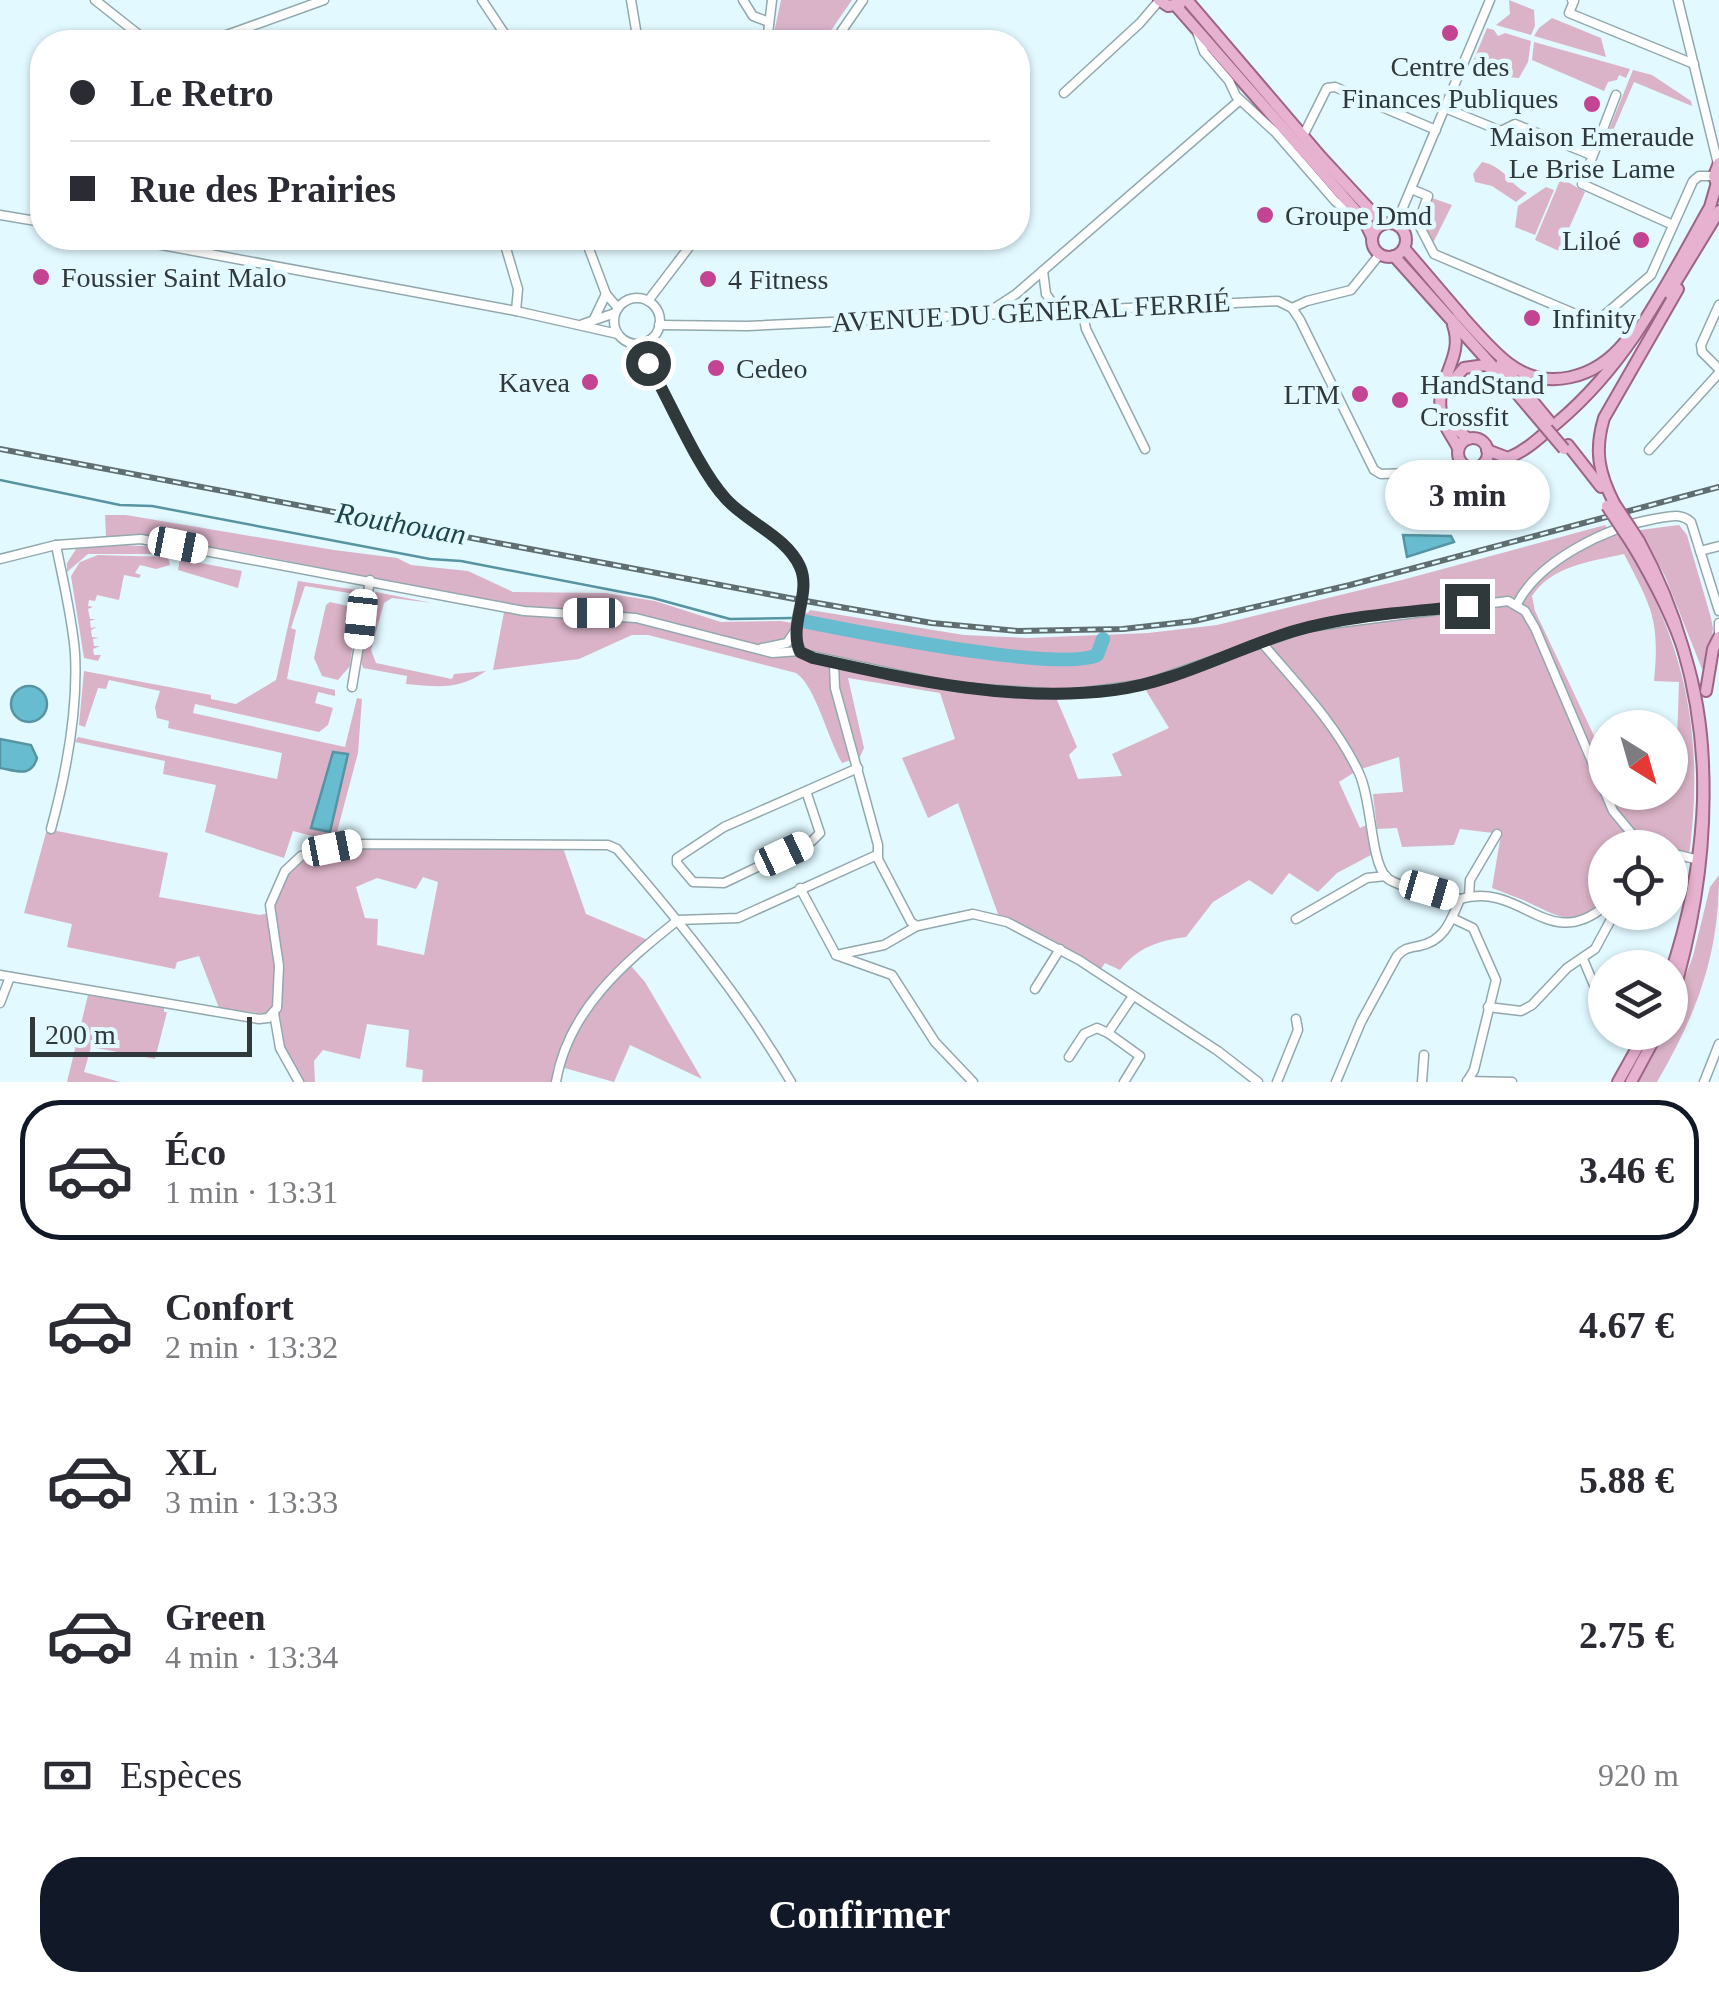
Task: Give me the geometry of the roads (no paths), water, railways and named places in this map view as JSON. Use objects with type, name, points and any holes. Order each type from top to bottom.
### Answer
[{"type":"main road","points":[[1159,0],[1182,2],[1382,224],[1396,224],[1406,237],[1399,252]]},
{"type":"main road","points":[[1182,2],[1196,28],[1370,228],[1373,247],[1380,254],[1399,252]]},
{"type":"main road","points":[[1486,456],[1518,454],[1580,403],[1640,332],[1710,207],[1717,176]]},
{"type":"main road","points":[[1610,505],[1597,460],[1604,418],[1719,211]]},
{"type":"main road","points":[[1372,237],[1382,224]]},
{"type":"main road","points":[[1399,252],[1503,359],[1538,378],[1584,375],[1612,357],[1666,284]]},
{"type":"main road","points":[[1399,252],[1445,311],[1517,388]]},
{"type":"main road","points":[[1445,311],[1457,341],[1456,353],[1441,386],[1440,406],[1460,462],[1472,468],[1486,456],[1520,458],[1590,398],[1644,334],[1693,258]]},
{"type":"main road","points":[[1458,312],[1566,447],[1635,542],[1682,625],[1706,702]]},
{"type":"main road","points":[[1486,456],[1482,442],[1468,439],[1449,420],[1445,399],[1450,382],[1464,368],[1475,365],[1498,372]]},
{"type":"main road","points":[[1458,448],[1468,439]]},
{"type":"main road","points":[[1635,542],[1668,610],[1690,673],[1702,751],[1707,862],[1678,950]]},
{"type":"main road","points":[[1688,956],[1714,810],[1706,702],[1707,674],[1719,635]]},
{"type":"main road","points":[[1618,1082],[1636,1050]]},
{"type":"main road","points":[[1631,1082],[1648,1050]]},
{"type":"street","points":[[95,0],[133,30]]},
{"type":"street","points":[[241,30],[324,0]]},
{"type":"street","points":[[482,0],[502,30]]},
{"type":"street","points":[[631,0],[636,30]]},
{"type":"street","points":[[743,0],[753,16],[769,22]]},
{"type":"street","points":[[768,30],[772,0]]},
{"type":"street","points":[[842,30],[863,0]]},
{"type":"street","points":[[1064,92],[1159,0]]},
{"type":"street","points":[[1396,224],[1490,0]]},
{"type":"street","points":[[1572,0],[1570,13],[1694,64]]},
{"type":"street","points":[[1411,189],[1428,196],[1418,223],[1434,254],[1592,321],[1601,318],[1651,275],[1693,181],[1699,176],[1717,176],[1716,136],[1678,0]]},
{"type":"street","points":[[1196,28],[1204,52],[1240,100],[1276,132],[1335,201],[1354,208]]},
{"type":"street","points":[[1303,136],[1327,88],[1334,87],[1436,130]]},
{"type":"street","points":[[1616,95],[1582,178],[1586,188],[1673,225]]},
{"type":"street","points":[[986,314],[1043,270],[1240,100]]},
{"type":"street","points":[[1445,108],[1502,131],[1515,124],[1591,155]]},
{"type":"street","points":[[0,214],[30,220]]},
{"type":"street","points":[[194,250],[583,324],[618,334],[628,342],[641,343],[652,337],[659,325],[659,316],[648,301]]},
{"type":"street","points":[[507,250],[518,290],[516,311]]},
{"type":"street","points":[[590,250],[616,311],[614,324],[618,334]]},
{"type":"street","points":[[648,301],[687,250]]},
{"type":"street","name":"AVENUE DU GÉNÉRAL FERRIÉ","points":[[659,325],[748,326],[1272,301],[1292,308],[1351,290],[1380,254]]},
{"type":"street","points":[[1043,270],[1046,294],[1058,312]]},
{"type":"street","points":[[594,319],[606,294]]},
{"type":"street","points":[[583,324],[616,311],[628,300],[648,301]]},
{"type":"street","points":[[1650,450],[1719,371],[1702,352],[1706,332],[1719,305]]},
{"type":"street","points":[[1292,308],[1374,470],[1382,474],[1436,472],[1460,462]]},
{"type":"street","points":[[1082,310],[1086,328],[1145,449]]},
{"type":"street","points":[[1706,332],[1719,320]]},
{"type":"street","points":[[641,343],[648,363],[724,497],[786,546],[799,564],[803,582],[796,628],[800,652]]},
{"type":"street","points":[[1518,604],[1531,584],[1594,538],[1638,522],[1685,516],[1691,522],[1719,611]]},
{"type":"street","points":[[0,558],[56,545],[141,539],[524,611],[636,618],[772,654],[800,652],[834,664],[956,687],[1058,694],[1145,684],[1323,624],[1500,600],[1518,604],[1535,628],[1613,811],[1629,830]]},
{"type":"street","points":[[50,830],[70,736],[75,674],[70,616],[56,545]]},
{"type":"street","points":[[1700,551],[1719,546]]},
{"type":"street","points":[[352,687],[370,580]]},
{"type":"street","points":[[1719,622],[1719,635]]},
{"type":"street","points":[[757,648],[787,643],[796,628]]},
{"type":"street","points":[[1262,643],[1326,719],[1354,764],[1367,793],[1378,860],[1386,876],[1400,884],[1464,897],[1492,894],[1557,924],[1588,917]]},
{"type":"street","points":[[834,664],[835,688],[878,845],[876,855],[911,922],[917,926]]},
{"type":"street","points":[[806,791],[820,832],[812,841],[724,883],[693,882],[677,864],[677,858],[724,827],[858,768]]},
{"type":"street","points":[[1336,1082],[1397,956],[1402,950],[1433,942],[1443,934],[1497,834]]},
{"type":"street","points":[[299,1082],[280,1048],[274,1014],[279,966],[270,917],[274,892],[291,862],[351,844],[608,845],[617,849],[678,920],[791,1082]]},
{"type":"street","points":[[556,1082],[567,1044],[596,993],[678,920],[738,918],[876,855]]},
{"type":"street","points":[[1688,857],[1707,862]]},
{"type":"street","points":[[1296,919],[1367,878],[1386,876]]},
{"type":"street","points":[[800,888],[836,955],[892,975],[935,1042],[973,1082]]},
{"type":"street","points":[[836,955],[884,945],[917,926],[972,914],[1006,922],[1060,949],[1218,1051],[1258,1082]]},
{"type":"street","points":[[1452,918],[1473,928],[1495,987],[1474,1070],[1467,1081]]},
{"type":"street","points":[[1488,1008],[1527,1009],[1567,968],[1598,946],[1606,930]]},
{"type":"street","points":[[1035,989],[1060,949]]},
{"type":"street","points":[[1583,959],[1588,971]]},
{"type":"street","points":[[0,1003],[5,976],[259,1019],[274,1014]]},
{"type":"street","points":[[1108,1033],[1132,996]]},
{"type":"street","points":[[1277,1082],[1298,1030],[1296,1019]]},
{"type":"street","points":[[1069,1056],[1084,1034],[1097,1028],[1108,1033],[1140,1056],[1124,1082]]},
{"type":"street","points":[[1704,1082],[1719,1044]]},
{"type":"street","points":[[1422,1082],[1424,1056]]},
{"type":"street","points":[[1467,1081],[1512,1082]]},
{"type":"water","points":[[1403,535],[1451,536],[1454,542],[1407,557]]},
{"type":"water","points":[[29,686],[42,691],[47,704],[42,717],[29,722],[16,717],[11,704],[16,691]]},
{"type":"water","points":[[0,739],[31,745],[37,758],[31,768],[23,772],[0,768]]},
{"type":"water","points":[[333,752],[348,754],[330,832],[311,828]]},
{"type":"waterway","name":"Routhouan","points":[[0,480],[120,505],[152,506],[430,559],[461,561],[653,598],[730,619],[792,618]]},
{"type":"waterway","name":"Routhouan","points":[[802,621],[1042,659],[1097,655],[1103,639]]},
{"type":"railway","points":[[0,449],[800,600],[932,623],[1018,631],[1123,629],[1194,621],[1350,585],[1719,487]]},
{"type":"place","name":"Centre des Finances Publiques","points":[[1450,33]]},
{"type":"place","name":"Maison Emeraude Le Brise Lame","points":[[1592,104]]},
{"type":"place","name":"Groupe Dmd","points":[[1265,215]]},
{"type":"place","name":"Liloé","points":[[1641,240]]},
{"type":"place","name":"Foussier Saint Malo","points":[[41,277]]},
{"type":"place","name":"4 Fitness","points":[[708,279]]},
{"type":"place","name":"Infinity","points":[[1532,318]]},
{"type":"place","name":"Cedeo","points":[[716,368]]},
{"type":"place","name":"Kavea","points":[[590,382]]},
{"type":"place","name":"LTM","points":[[1360,394]]},
{"type":"place","name":"HandStand Crossfit","points":[[1400,400]]}]
